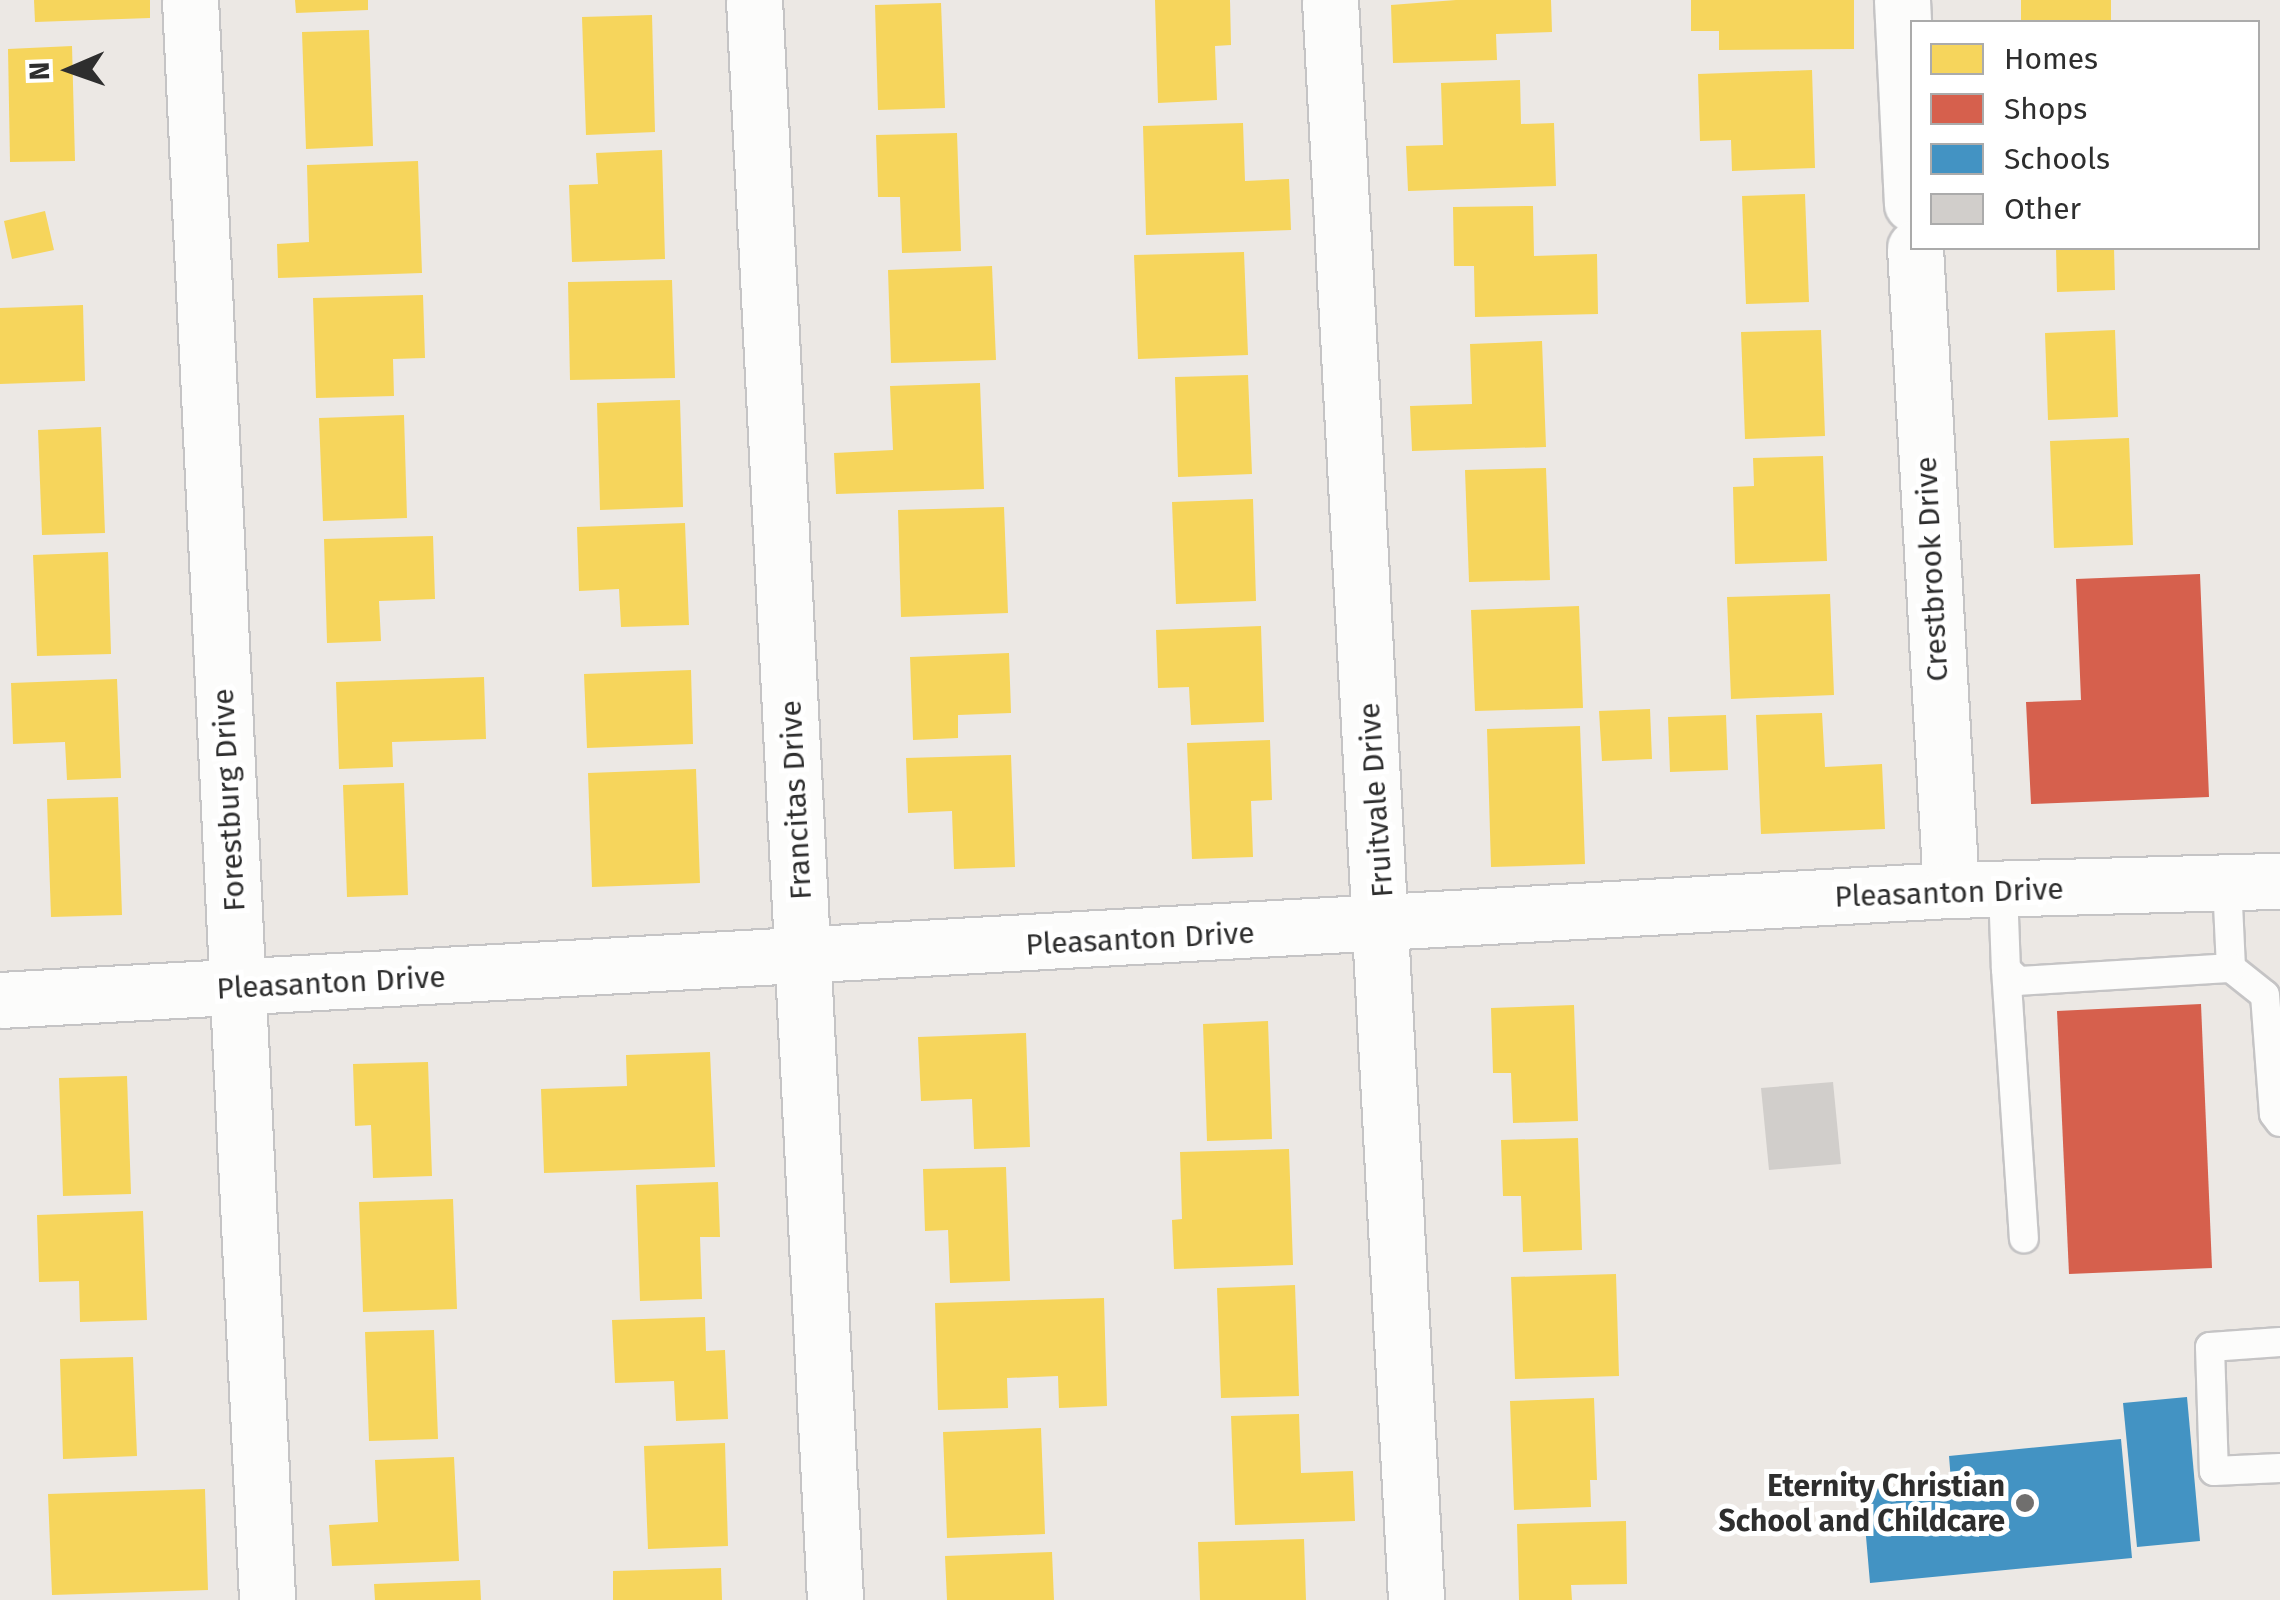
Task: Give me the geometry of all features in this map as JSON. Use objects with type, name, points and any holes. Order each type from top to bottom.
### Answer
[{"type":"street","name":"Forestburg Drive","points":[[190,0],[267,1600]]},
{"type":"street","name":"Francitas Drive","points":[[754,0],[835,1600]]},
{"type":"street","name":"Fruitvale Drive","points":[[1330,0],[1384,925],[1416,1600]]},
{"type":"street","points":[[1902,0],[1910,163]]},
{"type":"street","name":"Crestbrook Drive","points":[[1915,250],[1977,890]]},
{"type":"street","name":"Pleasanton Drive","points":[[0,1000],[1977,890],[2280,881]]},
{"type":"lane","points":[[2227,883],[2230,968]]},
{"type":"lane","points":[[1977,890],[2006,969],[2024,1238]]},
{"type":"lane","points":[[2006,969],[2018,981],[2230,968],[2265,995],[2274,1114],[2280,1122]]},
{"type":"lane","points":[[2280,1342],[2210,1347],[2214,1471],[2280,1468]]},
{"type":"building: Homes","points":[[34,0],[150,0],[150,18],[35,22]]},
{"type":"building: Homes","points":[[295,0],[368,0],[368,10],[296,13]]},
{"type":"building: Homes","points":[[1155,0],[1230,0],[1231,45],[1215,46],[1217,100],[1158,103]]},
{"type":"building: Homes","points":[[1551,0],[1552,32],[1496,34],[1497,60],[1393,63],[1391,5]]},
{"type":"building: Homes","points":[[1691,0],[1854,0],[1854,49],[1719,50],[1719,31],[1691,31]]},
{"type":"building: Homes","points":[[2021,0],[2111,0],[2111,20],[2021,20]]},
{"type":"building: Homes","points":[[941,3],[945,108],[878,110],[875,5]]},
{"type":"building: Homes","points":[[652,15],[655,132],[586,135],[582,17]]},
{"type":"building: Homes","points":[[369,30],[373,146],[306,149],[302,32]]},
{"type":"building: Homes","points":[[72,46],[75,161],[10,162],[8,49]]},
{"type":"building: Homes","points":[[1812,70],[1815,168],[1732,171],[1731,140],[1700,141],[1698,74]]},
{"type":"building: Homes","points":[[1520,80],[1521,124],[1554,123],[1556,186],[1408,191],[1406,146],[1443,145],[1441,83]]},
{"type":"building: Homes","points":[[1243,123],[1245,181],[1289,179],[1291,230],[1146,235],[1143,126]]},
{"type":"building: Homes","points":[[957,133],[961,251],[902,253],[900,197],[878,197],[876,135]]},
{"type":"building: Homes","points":[[662,150],[665,259],[572,262],[569,185],[598,184],[596,153]]},
{"type":"building: Homes","points":[[418,161],[422,273],[278,278],[277,244],[309,242],[307,165]]},
{"type":"building: Homes","points":[[1805,194],[1809,302],[1746,304],[1742,196]]},
{"type":"building: Homes","points":[[1533,206],[1534,256],[1597,254],[1598,314],[1475,317],[1474,266],[1454,266],[1453,207]]},
{"type":"building: Homes","points":[[45,211],[54,250],[12,259],[4,221]]},
{"type":"building: Homes","points":[[2056,250],[2114,250],[2115,290],[2057,292]]},
{"type":"building: Homes","points":[[1244,252],[1248,355],[1138,359],[1134,255]]},
{"type":"building: Homes","points":[[992,266],[996,360],[891,363],[888,270]]},
{"type":"building: Homes","points":[[672,280],[675,378],[570,380],[568,282]]},
{"type":"building: Homes","points":[[423,295],[425,358],[393,359],[394,396],[316,398],[313,298]]},
{"type":"building: Homes","points":[[83,305],[85,381],[0,384],[0,308]]},
{"type":"building: Homes","points":[[1821,330],[1825,436],[1745,439],[1741,332]]},
{"type":"building: Homes","points":[[2115,330],[2118,417],[2048,420],[2045,333]]},
{"type":"building: Homes","points":[[1542,341],[1546,447],[1412,451],[1410,406],[1472,404],[1470,344]]},
{"type":"building: Homes","points":[[1248,375],[1252,474],[1178,477],[1175,377]]},
{"type":"building: Homes","points":[[980,383],[984,489],[836,494],[834,453],[893,450],[890,386]]},
{"type":"building: Homes","points":[[680,400],[683,507],[600,510],[597,403]]},
{"type":"building: Homes","points":[[404,415],[407,518],[323,521],[319,418]]},
{"type":"building: Homes","points":[[101,427],[105,533],[42,535],[38,430]]},
{"type":"building: Homes","points":[[2129,438],[2133,545],[2054,548],[2050,441]]},
{"type":"building: Homes","points":[[1823,456],[1827,561],[1735,564],[1733,487],[1754,486],[1753,458]]},
{"type":"building: Homes","points":[[1546,468],[1550,580],[1469,582],[1465,470]]},
{"type":"building: Homes","points":[[1253,499],[1256,601],[1176,604],[1172,502]]},
{"type":"building: Homes","points":[[1004,507],[1008,613],[901,617],[898,510]]},
{"type":"building: Homes","points":[[685,523],[689,625],[621,627],[619,589],[579,591],[577,527]]},
{"type":"building: Homes","points":[[433,536],[435,599],[379,601],[381,641],[327,643],[324,539]]},
{"type":"building: Homes","points":[[108,552],[111,654],[37,656],[33,555]]},
{"type":"building: Homes","points":[[1830,594],[1834,695],[1731,699],[1727,597]]},
{"type":"building: Homes","points":[[1579,606],[1583,708],[1475,711],[1471,610]]},
{"type":"building: Homes","points":[[1261,626],[1264,722],[1191,725],[1189,687],[1158,688],[1156,630]]},
{"type":"building: Homes","points":[[1009,653],[1011,713],[958,715],[958,738],[913,740],[910,657]]},
{"type":"building: Homes","points":[[691,670],[693,744],[587,748],[584,674]]},
{"type":"building: Homes","points":[[484,677],[486,739],[392,742],[393,767],[339,769],[336,682]]},
{"type":"building: Homes","points":[[117,679],[121,778],[67,780],[65,742],[13,744],[11,683]]},
{"type":"building: Homes","points":[[1650,709],[1652,759],[1602,761],[1599,711]]},
{"type":"building: Homes","points":[[1822,713],[1825,767],[1882,764],[1885,829],[1761,834],[1756,715]]},
{"type":"building: Homes","points":[[1726,715],[1728,770],[1670,772],[1668,717]]},
{"type":"building: Homes","points":[[1580,726],[1585,864],[1491,867],[1487,729]]},
{"type":"building: Homes","points":[[1270,740],[1272,800],[1251,801],[1253,857],[1192,859],[1187,743]]},
{"type":"building: Homes","points":[[1011,755],[1015,867],[954,869],[952,811],[908,813],[906,758]]},
{"type":"building: Homes","points":[[696,769],[700,883],[592,887],[588,773]]},
{"type":"building: Homes","points":[[404,783],[408,895],[347,897],[343,785]]},
{"type":"building: Homes","points":[[118,797],[122,915],[51,917],[47,799]]},
{"type":"building: Homes","points":[[1574,1005],[1578,1121],[1513,1123],[1511,1073],[1493,1073],[1491,1008]]},
{"type":"building: Homes","points":[[1268,1021],[1272,1139],[1207,1141],[1203,1024]]},
{"type":"building: Homes","points":[[1026,1033],[1030,1147],[974,1149],[972,1099],[921,1101],[918,1037]]},
{"type":"building: Homes","points":[[710,1052],[715,1167],[544,1173],[541,1089],[627,1086],[626,1055]]},
{"type":"building: Homes","points":[[428,1062],[432,1176],[373,1178],[371,1125],[355,1126],[353,1064]]},
{"type":"building: Homes","points":[[127,1076],[131,1194],[63,1196],[59,1078]]},
{"type":"building: Homes","points":[[1578,1138],[1582,1250],[1523,1252],[1521,1196],[1503,1196],[1501,1140]]},
{"type":"building: Homes","points":[[1289,1149],[1293,1265],[1174,1269],[1172,1220],[1182,1219],[1180,1152]]},
{"type":"building: Homes","points":[[1006,1167],[1010,1281],[950,1283],[948,1230],[925,1231],[923,1169]]},
{"type":"building: Homes","points":[[718,1182],[720,1237],[700,1237],[702,1299],[640,1301],[636,1185]]},
{"type":"building: Homes","points":[[453,1199],[457,1309],[363,1312],[359,1202]]},
{"type":"building: Homes","points":[[143,1211],[147,1320],[80,1322],[79,1281],[39,1282],[37,1215]]},
{"type":"building: Homes","points":[[1616,1274],[1619,1376],[1515,1379],[1511,1277]]},
{"type":"building: Homes","points":[[1295,1285],[1299,1396],[1221,1398],[1217,1288]]},
{"type":"building: Homes","points":[[1104,1298],[1107,1406],[1059,1408],[1058,1376],[1007,1378],[1008,1408],[938,1410],[935,1303]]},
{"type":"building: Homes","points":[[705,1317],[706,1351],[725,1350],[728,1419],[676,1421],[674,1381],[615,1383],[612,1320]]},
{"type":"building: Homes","points":[[434,1330],[438,1439],[369,1441],[365,1332]]},
{"type":"building: Homes","points":[[133,1357],[137,1456],[63,1459],[60,1359]]},
{"type":"building: Homes","points":[[1594,1398],[1597,1480],[1590,1480],[1591,1507],[1514,1510],[1510,1401]]},
{"type":"building: Homes","points":[[1299,1414],[1301,1473],[1353,1471],[1355,1521],[1235,1525],[1231,1416]]},
{"type":"building: Homes","points":[[1041,1428],[1045,1534],[947,1538],[943,1432]]},
{"type":"building: Homes","points":[[725,1443],[728,1546],[648,1549],[644,1446]]},
{"type":"building: Homes","points":[[454,1457],[459,1561],[332,1566],[329,1525],[378,1522],[375,1460]]},
{"type":"building: Homes","points":[[205,1489],[208,1590],[52,1595],[48,1494]]},
{"type":"building: Homes","points":[[1626,1521],[1627,1584],[1571,1585],[1572,1600],[1519,1600],[1517,1524]]},
{"type":"building: Homes","points":[[1304,1539],[1306,1600],[1200,1600],[1198,1542]]},
{"type":"building: Homes","points":[[1052,1552],[1054,1600],[947,1600],[945,1556]]},
{"type":"building: Homes","points":[[721,1568],[722,1600],[613,1600],[613,1571]]},
{"type":"building: Homes","points":[[480,1580],[481,1600],[375,1600],[374,1584]]},
{"type":"building: Shops","points":[[2200,574],[2209,797],[2031,804],[2026,702],[2081,700],[2076,579]]},
{"type":"building: Shops","points":[[2201,1004],[2212,1268],[2069,1274],[2057,1011]]},
{"type":"building: Schools","points":[[2187,1397],[2200,1541],[2137,1547],[2123,1403]]},
{"type":"building: Schools","points":[[2121,1439],[2132,1558],[1870,1583],[1862,1490],[1951,1481],[1949,1456]]},
{"type":"building: Other","points":[[1833,1082],[1841,1164],[1769,1170],[1761,1088]]},
{"type":"place","name":"Eternity Christian School and Childcare","points":[[2025,1503]]}]
